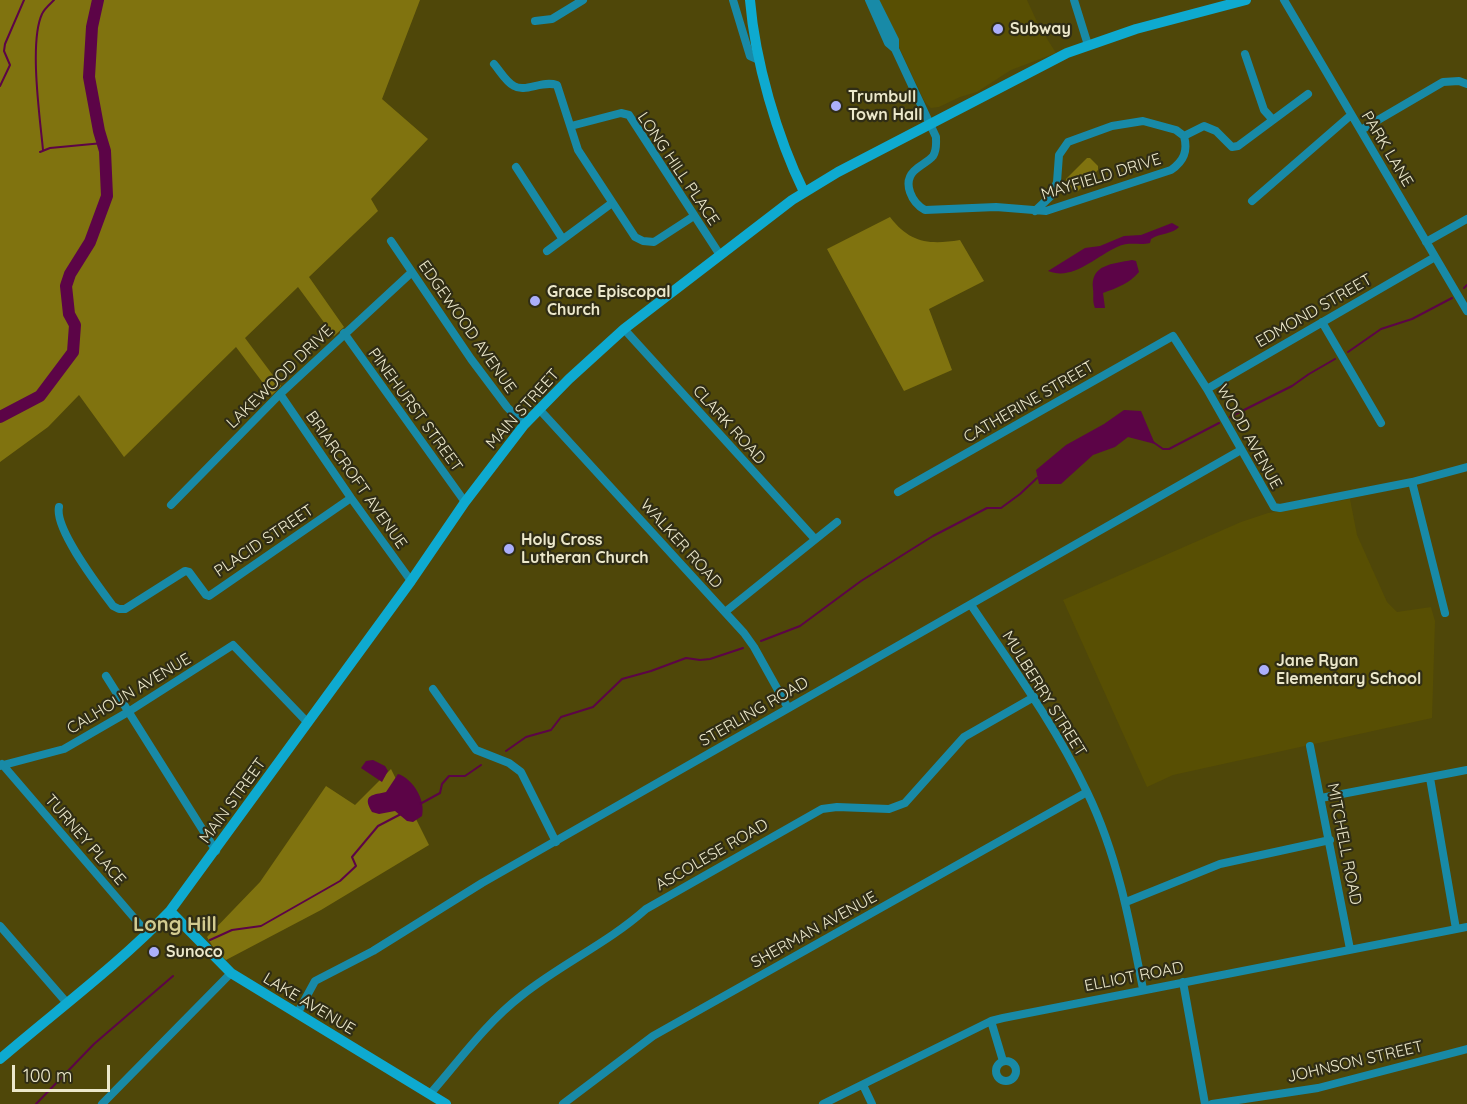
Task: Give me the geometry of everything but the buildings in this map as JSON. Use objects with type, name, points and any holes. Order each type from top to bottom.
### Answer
[{"type":"main road","points":[[750,0],[759,60],[781,133],[804,192]]},
{"type":"main road","name":"MAIN STREET","points":[[0,1059],[148,934],[170,911],[411,581],[465,502],[524,425],[624,329],[804,192],[838,172],[1042,65],[1088,45],[1136,29],[1246,0]]},
{"type":"main road","name":"LAKE AVENUE","points":[[170,911],[231,973],[446,1104]]},
{"type":"street","points":[[535,21],[552,20],[583,0]]},
{"type":"street","points":[[734,0],[750,56],[759,60]]},
{"type":"street","points":[[869,0],[882,20]]},
{"type":"street","points":[[875,0],[888,43],[895,49],[931,125]]},
{"type":"street","points":[[1074,0],[1088,45]]},
{"type":"street","name":"PARK LANE","points":[[1284,0],[1467,311]]},
{"type":"street","points":[[1245,54],[1264,110],[1273,120]]},
{"type":"street","points":[[494,64],[515,87],[521,88],[548,82],[557,85],[578,150],[635,237],[643,241],[654,242],[694,216]]},
{"type":"street","points":[[1361,130],[1443,82],[1460,81],[1467,84]]},
{"type":"street","points":[[1184,136],[1208,126],[1216,131],[1229,146],[1235,147],[1243,144],[1308,94]]},
{"type":"street","name":"LONG HILL PLACE","points":[[571,126],[621,113],[629,116],[720,255]]},
{"type":"street","points":[[1252,201],[1351,115]]},
{"type":"street","name":"MAYFIELD DRIVE","points":[[931,125],[936,137],[933,156],[912,173],[910,179],[912,199],[920,207],[931,210],[996,207],[1035,211],[1046,211],[1171,170],[1183,159],[1186,143],[1184,136],[1176,130],[1143,121],[1112,126],[1068,142],[1059,155],[1057,182],[1052,195],[1035,211]]},
{"type":"street","points":[[516,167],[562,238]]},
{"type":"street","points":[[547,251],[612,203]]},
{"type":"street","points":[[1426,242],[1467,219]]},
{"type":"street","name":"EDGEWOOD AVENUE","points":[[391,241],[491,386],[524,425]]},
{"type":"street","name":"EDMOND STREET","points":[[1207,389],[1435,257]]},
{"type":"street","name":"LAKEWOOD DRIVE","points":[[171,505],[280,394],[412,272]]},
{"type":"street","points":[[1322,322],[1381,423]]},
{"type":"street","name":"CLARK ROAD","points":[[624,329],[814,538]]},
{"type":"street","name":"PINEHURST STREET","points":[[344,333],[465,502]]},
{"type":"street","name":"WOOD AVENUE","points":[[1173,336],[1207,389],[1274,507],[1280,508],[1412,482],[1467,467]]},
{"type":"street","name":"CATHERINE STREET","points":[[898,492],[1173,336]]},
{"type":"street","name":"BRIARCROFT AVENUE","points":[[280,394],[411,581]]},
{"type":"street","name":"WALKER ROAD","points":[[539,409],[725,612],[754,647],[788,708]]},
{"type":"street","name":"STERLING ROAD","points":[[297,1014],[315,981],[373,951],[482,883],[1241,450]]},
{"type":"street","points":[[1412,482],[1445,613]]},
{"type":"street","name":"PLACID STREET","points":[[59,507],[57,514],[60,524],[87,570],[113,606],[125,609],[185,571],[189,572],[209,596],[351,498]]},
{"type":"street","points":[[725,612],[814,538],[837,522]]},
{"type":"street","name":"MULBERRY STREET","points":[[971,605],[1056,733],[1087,792],[1106,840],[1126,902],[1143,990]]},
{"type":"street","name":"CALHOUN AVENUE","points":[[1,765],[64,749],[128,712],[233,645],[308,723]]},
{"type":"street","points":[[106,676],[216,851]]},
{"type":"street","points":[[433,689],[476,750],[509,763],[521,772],[556,842]]},
{"type":"street","name":"ASCOLESE ROAD","points":[[430,1094],[512,1003],[628,926],[646,909],[822,809],[889,808],[905,803],[964,737],[1034,698]]},
{"type":"street","name":"MITCHELL ROAD","points":[[1310,746],[1350,949]]},
{"type":"street","name":"TURNEY PLACE","points":[[1,765],[148,934]]},
{"type":"street","points":[[1321,798],[1467,770]]},
{"type":"street","points":[[1430,778],[1456,929]]},
{"type":"street","name":"SHERMAN AVENUE","points":[[563,1104],[653,1036],[1087,792]]},
{"type":"street","points":[[1126,902],[1220,864],[1330,840]]},
{"type":"street","points":[[0,926],[67,1003]]},
{"type":"street","name":"ELLIOT ROAD","points":[[823,1104],[991,1021],[1467,927]]},
{"type":"street","points":[[102,1104],[231,973]]},
{"type":"street","points":[[1183,982],[1205,1104]]},
{"type":"street","points":[[991,1021],[1003,1061]]},
{"type":"street","name":"JOHNSON STREET","points":[[1212,1104],[1318,1088],[1467,1050]]},
{"type":"street","points":[[863,1085],[872,1104]]},
{"type":"shaded area","points":[[0,0],[420,0],[382,99],[428,139],[371,199],[378,211],[309,277],[344,327],[334,336],[298,287],[245,338],[281,386],[272,395],[236,347],[124,457],[79,395],[48,427],[0,462]]},
{"type":"shaded area","points":[[877,0],[1027,0],[1039,26],[1056,53],[1011,70],[977,92],[931,108],[925,102]]},
{"type":"shaded area","points":[[1087,158],[1098,166],[1098,170],[1078,191],[1074,191],[1066,179]]},
{"type":"shaded area","points":[[890,217],[905,232],[921,240],[939,242],[960,240],[984,281],[929,309],[952,370],[904,391],[827,249]]},
{"type":"shaded area","points":[[1172,223],[1179,227],[1151,239],[1150,243],[1122,245],[1066,273],[1048,271],[1085,248],[1100,246],[1124,236],[1141,235]]},
{"type":"shaded area","points":[[1136,261],[1139,272],[1127,282],[1103,293],[1105,308],[1095,308],[1093,281],[1095,274],[1111,264]]},
{"type":"shaded area","points":[[1124,410],[1141,411],[1155,444],[1128,437],[1115,447],[1093,455],[1061,484],[1039,484],[1036,470],[1066,445]]},
{"type":"shaded area","name":"Jane Ryan Elementary School","points":[[1350,499],[1357,535],[1387,602],[1397,612],[1431,607],[1435,621],[1432,718],[1173,775],[1147,787],[1063,600],[1241,522],[1268,513]]},
{"type":"shaded area","points":[[373,760],[385,766],[388,771],[382,782],[361,768],[366,761]]},
{"type":"shaded area","points":[[391,769],[429,845],[321,910],[226,960],[216,952],[207,937],[260,882],[326,786],[355,805]]},
{"type":"shaded area","points":[[398,774],[409,780],[422,803],[422,816],[413,822],[407,821],[395,811],[379,814],[372,812],[369,806],[370,796],[386,792]]},
{"type":"waterway","points":[[0,86],[10,65],[4,51],[5,44],[24,0]]},
{"type":"waterway","points":[[43,150],[36,80],[36,43],[42,14],[54,0]]},
{"type":"waterway","points":[[0,417],[40,396],[73,352],[75,325],[69,314],[66,286],[70,274],[90,242],[107,196],[105,151],[89,77],[92,27],[98,0]]},
{"type":"waterway","points":[[40,152],[50,148],[103,143]]},
{"type":"waterway","points":[[1464,288],[1467,285]]},
{"type":"waterway","points":[[1348,352],[1381,329],[1412,319],[1452,298]]},
{"type":"waterway","points":[[1230,417],[1292,386],[1335,359]]},
{"type":"waterway","points":[[1153,442],[1163,449],[1169,449],[1219,423]]},
{"type":"waterway","points":[[761,641],[800,626],[861,581],[933,536],[987,508],[1001,508],[1037,478]]},
{"type":"waterway","points":[[506,751],[526,737],[551,730],[561,717],[593,707],[622,679],[686,658],[710,659],[743,648]]},
{"type":"waterway","points":[[420,804],[440,793],[442,784],[449,776],[465,776],[481,765]]},
{"type":"waterway","points":[[210,940],[232,930],[261,926],[340,881],[356,866],[352,857],[378,826],[401,814]]},
{"type":"waterway","points":[[36,1104],[94,1044],[173,976]]},
{"type":"place","name":"Subway","points":[[998,29]]},
{"type":"place","name":"Trumbull Town Hall","points":[[836,106]]},
{"type":"place","name":"Grace Episcopal Church","points":[[535,301]]},
{"type":"place","name":"Holy Cross Lutheran Church","points":[[509,549]]},
{"type":"place","name":"Jane Ryan Elementary School","points":[[1264,670]]},
{"type":"place","name":"Sunoco","points":[[154,952]]},
{"type":"district","name":"Long Hill","points":[[175,925]]}]
